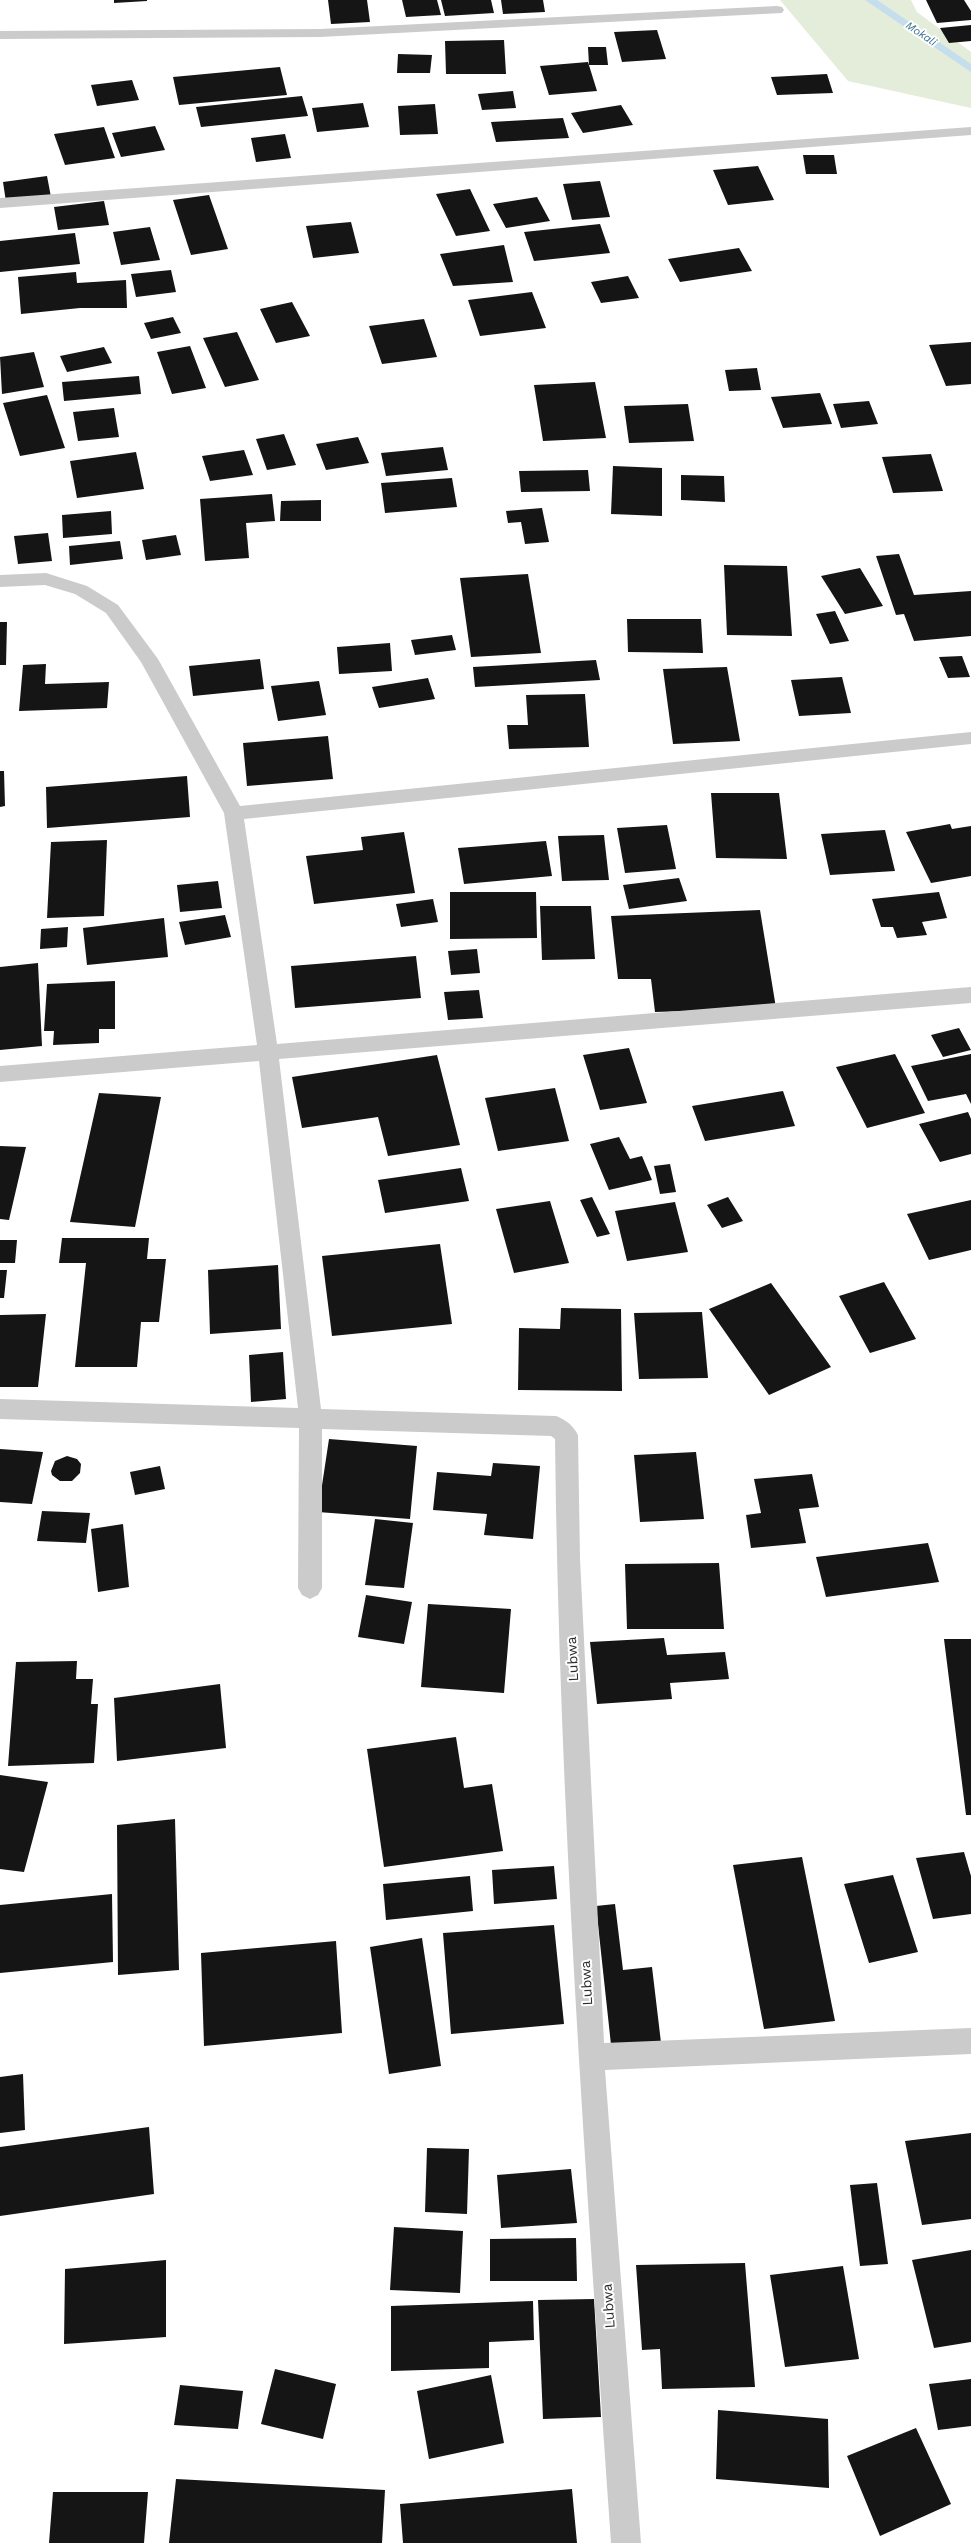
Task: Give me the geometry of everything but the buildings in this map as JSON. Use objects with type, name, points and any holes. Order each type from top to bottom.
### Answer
[{"type":"street","points":[[0,35],[320,33],[777,10]]},
{"type":"street","points":[[0,202],[971,131]]},
{"type":"street","points":[[0,581],[46,579],[81,590],[112,609],[149,659],[234,813],[268,1053],[311,1418],[310,1588]]},
{"type":"street","points":[[234,813],[971,738]]},
{"type":"street","points":[[0,1074],[971,995]]},
{"type":"street","points":[[0,1409],[311,1418]]},
{"type":"street","name":"Lubwa","points":[[311,1418],[556,1426],[566,1436],[568,1567],[591,2057],[626,2543]]},
{"type":"street","points":[[591,2057],[890,2046],[971,2041]]},
{"type":"green space","points":[[780,0],[911,0],[917,12],[971,52],[971,108],[848,81]]},
{"type":"waterway","name":"Mokali","points":[[870,0],[971,69]]}]
